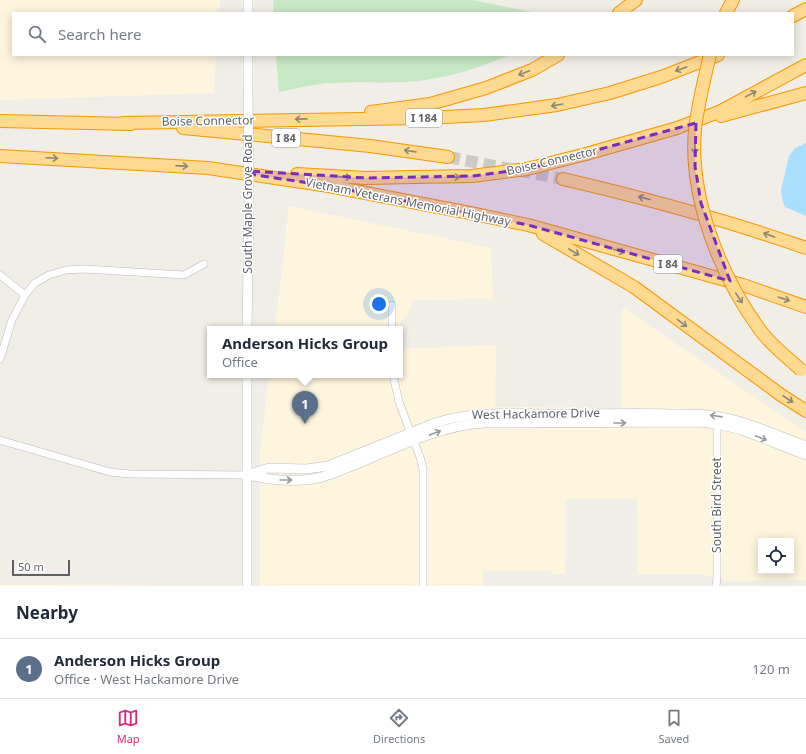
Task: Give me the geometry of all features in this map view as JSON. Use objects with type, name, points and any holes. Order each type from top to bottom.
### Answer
[{"type":"highway","points":[[620,12],[636,0]]},
{"type":"highway","points":[[727,12],[733,0]]},
{"type":"highway","points":[[794,15],[806,9]]},
{"type":"highway","points":[[326,119],[430,104],[493,85],[532,70],[556,56]]},
{"type":"highway","points":[[710,56],[700,95],[695,130],[695,166],[701,203],[711,236],[736,293],[761,330],[778,350],[803,372]]},
{"type":"highway","name":"Boise Connector","points":[[123,123],[432,118],[484,114],[557,105],[610,93],[661,77],[715,56]]},
{"type":"highway","name":"Boise Connector","points":[[208,168],[366,178],[472,176],[527,169],[677,128],[721,110],[806,65]]},
{"type":"highway","points":[[677,128],[806,93]]},
{"type":"highway","name":"I 84","points":[[0,121],[123,123],[362,145],[448,157]]},
{"type":"highway","name":"Vietnam Veterans Memorial Highway","points":[[0,156],[208,168],[329,186],[528,225],[743,285],[806,307]]},
{"type":"highway","points":[[563,179],[651,200],[753,230],[806,248]]},
{"type":"highway","points":[[528,225],[634,287],[806,411]]},
{"type":"street","points":[[248,0],[248,12]]},
{"type":"street","name":"South Maple Grove Road","points":[[248,56],[248,326]]},
{"type":"street","points":[[0,359],[12,320],[25,295],[35,283],[49,275],[66,270],[84,270],[184,275],[204,264]]},
{"type":"street","points":[[0,275],[25,295]]},
{"type":"street","points":[[392,305],[392,326]]},
{"type":"street","points":[[247,378],[247,586]]},
{"type":"street","points":[[395,378],[399,402],[421,460],[423,470],[423,586]]},
{"type":"street","name":"West Hackamore Drive","points":[[0,440],[110,472],[130,474],[247,475],[269,480],[305,480],[317,478],[342,470],[451,417],[486,413],[700,414],[732,419],[806,446]]},
{"type":"street","name":"West Hackamore Drive","points":[[412,437],[456,426],[476,423],[700,422],[717,424],[742,430],[806,455]]},
{"type":"street","name":"South Bird Street","points":[[716,586],[717,424]]},
{"type":"highlighted area","points":[[696,123],[695,166],[701,203],[730,281],[528,225],[329,186],[249,174],[249,171],[366,178],[472,176],[527,169]]},
{"type":"shaded area","points":[[0,0],[220,0],[219,12],[12,12],[12,56],[216,56],[214,93],[0,100]]},
{"type":"shaded area","points":[[289,206],[491,248],[493,299],[413,300],[408,314],[400,323],[400,326],[275,326]]},
{"type":"shaded area","points":[[622,307],[806,432],[806,580],[724,581],[702,574],[638,574],[637,499],[566,499],[565,574],[552,574],[551,571],[483,571],[483,586],[260,586],[260,452],[269,378],[403,378],[403,349],[496,345],[495,407],[622,408]]},
{"type":"shaded area","points":[[0,584],[55,584],[175,586],[0,586]]},
{"type":"green space","points":[[273,0],[472,0],[532,12],[274,12]]},
{"type":"green space","points":[[276,56],[507,56],[488,64],[429,80],[352,82],[310,85],[279,92]]},
{"type":"water","points":[[806,143],[806,216],[785,207],[781,190],[789,156],[795,148]]},
{"type":"tunnel","points":[[448,157],[563,179]]},
{"type":"place","name":"Anderson Hicks Group","points":[[305,424]]}]
